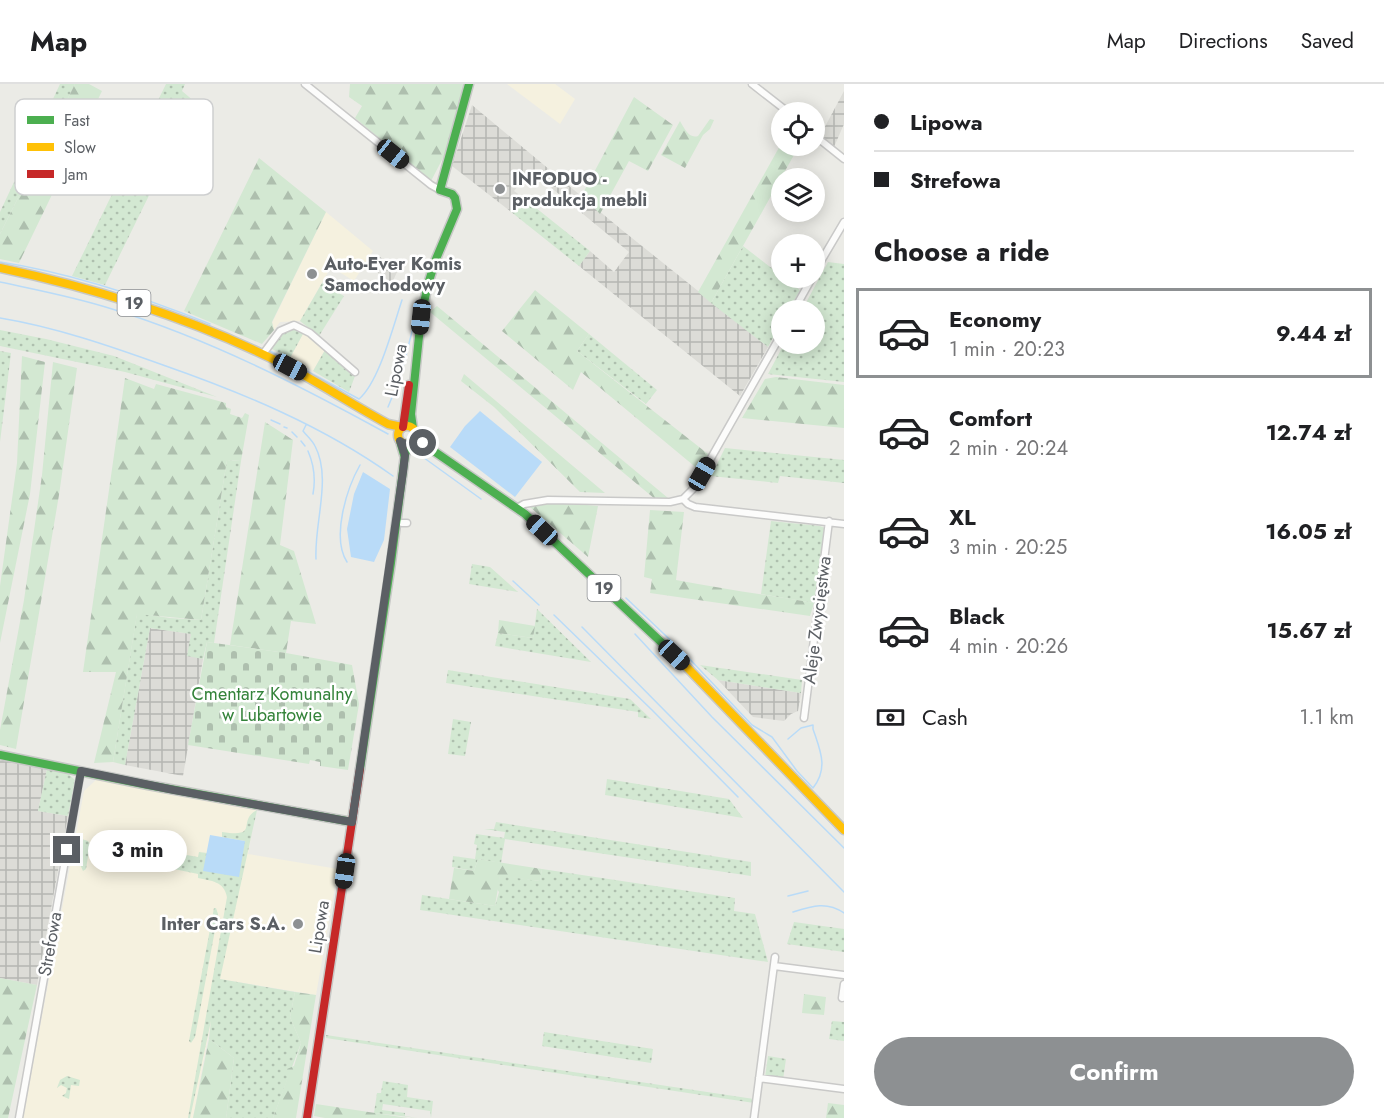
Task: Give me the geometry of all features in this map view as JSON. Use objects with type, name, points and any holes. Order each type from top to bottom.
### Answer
[{"type":"main road","points":[[440,190],[469,84]]},
{"type":"main road","name":"Lipowa","points":[[307,1118],[391,563],[411,414],[421,317],[436,259],[457,209],[455,198],[440,190]]},
{"type":"main road","name":"19","points":[[0,268],[62,281],[125,299],[179,319],[263,354],[425,445],[517,508],[691,670],[844,830]]},
{"type":"main road","points":[[0,755],[352,822]]},
{"type":"street","points":[[305,84],[440,190]]},
{"type":"street","points":[[752,84],[775,102]]},
{"type":"street","points":[[825,144],[844,159]]},
{"type":"street","points":[[825,254],[844,222]]},
{"type":"street","points":[[263,354],[280,331],[294,325],[310,333],[355,372]]},
{"type":"street","points":[[517,508],[524,504],[548,500],[670,502],[683,499],[694,488],[771,352]]},
{"type":"street","points":[[683,499],[695,507],[844,524]]},
{"type":"street","name":"Aleje Zwycięstwa","points":[[804,718],[829,521]]},
{"type":"street","name":"Strefowa","points":[[19,1118],[81,771]]},
{"type":"street","points":[[754,1118],[775,957]]},
{"type":"street","points":[[774,966],[844,975]]},
{"type":"street","points":[[842,998],[844,984]]},
{"type":"street","points":[[759,1078],[844,1089]]},
{"type":"shaded area","points":[[507,84],[555,84],[575,99],[560,124]]},
{"type":"shaded area","points":[[844,91],[844,124],[834,147],[825,140],[825,127]]},
{"type":"shaded area","points":[[472,105],[622,230],[768,347],[740,396],[579,266],[590,251],[614,272],[629,252],[531,171],[514,191],[521,196],[510,211],[452,166]]},
{"type":"shaded area","name":"Auto-Ever Komis Samochodowy","points":[[326,212],[373,251],[354,281],[331,267],[300,321],[280,322],[274,330],[272,323]]},
{"type":"shaded area","points":[[378,255],[397,272],[392,283],[369,266]]},
{"type":"shaded area","name":"Auto-Ever Komis Samochodowy","points":[[304,332],[325,350],[313,371],[290,358]]},
{"type":"shaded area","points":[[150,628],[191,634],[188,655],[203,659],[183,776],[125,765]]},
{"type":"shaded area","points":[[718,680],[801,693],[798,711],[784,721],[753,717]]},
{"type":"shaded area","points":[[0,760],[47,769],[38,811],[68,816],[37,985],[0,978]]},
{"type":"shaded area","points":[[97,779],[256,808],[248,854],[338,869],[316,995],[219,979],[193,1118],[23,1118],[84,791]]},
{"type":"green space","points":[[60,84],[75,84],[68,99],[53,99]]},
{"type":"green space","points":[[75,84],[89,84],[102,91],[98,99],[68,99]]},
{"type":"green space","points":[[166,84],[185,84],[182,91],[191,99],[159,99]]},
{"type":"green space","points":[[350,84],[464,84],[444,156],[431,181],[355,118],[362,106],[349,97]]},
{"type":"green space","points":[[634,97],[673,125],[648,171],[629,161],[600,214],[582,195]]},
{"type":"green space","points":[[710,119],[714,120],[710,129],[703,135],[685,168],[661,155],[680,121],[687,132],[695,137]]},
{"type":"green space","points":[[774,156],[793,156],[787,168],[771,168],[771,196],[711,303],[698,292]]},
{"type":"green space","points":[[259,158],[326,212],[272,322],[274,330],[262,344],[184,311]]},
{"type":"green space","points":[[15,180],[15,195],[20,195],[0,234],[0,212]]},
{"type":"green space","points":[[20,195],[52,195],[19,263],[0,259],[0,234]]},
{"type":"green space","points":[[112,195],[149,195],[105,285],[72,276]]},
{"type":"green space","points":[[521,196],[590,251],[579,266],[510,211]]},
{"type":"green space","points":[[743,246],[771,268],[771,288],[797,288],[800,290],[794,300],[771,300],[771,341],[768,347],[711,303]]},
{"type":"green space","points":[[828,262],[844,264],[844,382],[768,374],[779,354],[825,354],[825,300],[807,300],[814,288],[825,288],[825,268]]},
{"type":"green space","points":[[322,283],[344,296],[319,336],[300,321]]},
{"type":"green space","points":[[535,290],[589,334],[577,351],[708,454],[699,470],[581,372],[573,390],[502,331]]},
{"type":"green space","points":[[437,306],[668,498],[655,499],[430,312]]},
{"type":"green space","points":[[294,329],[304,332],[290,358],[270,348],[280,335]]},
{"type":"green space","points":[[0,330],[114,356],[217,397],[125,372],[0,346]]},
{"type":"green space","points":[[589,334],[657,390],[646,404],[577,351]]},
{"type":"green space","points":[[325,350],[355,376],[349,392],[313,371]]},
{"type":"green space","points":[[0,351],[11,353],[0,442]]},
{"type":"green space","points":[[22,356],[45,362],[30,494],[0,643],[0,586],[17,463]]},
{"type":"green space","points":[[53,362],[77,368],[59,495],[16,749],[0,745],[0,730],[24,600],[42,475]]},
{"type":"green space","points":[[464,374],[605,493],[580,492],[494,407],[461,381]]},
{"type":"green space","points":[[776,377],[844,385],[844,428],[742,418],[765,379]]},
{"type":"green space","points":[[125,378],[154,389],[156,384],[226,403],[226,407],[231,409],[230,414],[242,418],[245,413],[249,415],[241,461],[227,460],[201,620],[137,614],[113,762],[94,763],[116,672],[83,672]]},
{"type":"green space","points":[[265,422],[293,440],[280,545],[294,551],[316,624],[291,621],[286,653],[230,645]]},
{"type":"green space","points":[[725,448],[844,460],[844,483],[780,476],[778,483],[711,476]]},
{"type":"green space","points":[[227,460],[241,461],[214,643],[207,642],[203,659],[187,656],[191,634],[150,628],[125,765],[113,762],[137,613],[201,620]]},
{"type":"green space","points":[[563,503],[598,506],[588,557],[530,507]]},
{"type":"green space","points":[[650,510],[684,512],[676,580],[814,603],[810,616],[650,593],[652,579],[644,577]]},
{"type":"green space","points":[[771,521],[825,528],[814,603],[761,594]]},
{"type":"green space","points":[[472,564],[490,567],[518,592],[469,584]]},
{"type":"green space","points":[[537,609],[591,662],[495,646],[498,633],[533,638]]},
{"type":"green space","points":[[499,620],[535,626],[533,638],[498,633]]},
{"type":"green space","name":"Cmentarz Komunalny w Lubartowie","points":[[207,642],[352,665],[359,704],[348,770],[320,766],[320,762],[310,760],[309,764],[188,745]]},
{"type":"green space","points":[[700,665],[802,680],[801,693],[718,680]]},
{"type":"green space","points":[[448,670],[630,699],[651,719],[638,717],[638,712],[446,683]]},
{"type":"green space","points":[[453,719],[471,722],[465,756],[448,754]]},
{"type":"green space","points":[[47,769],[67,773],[75,780],[68,816],[38,811]]},
{"type":"green space","points":[[607,779],[729,799],[743,818],[605,795]]},
{"type":"green space","points":[[257,810],[220,979],[295,992],[290,1017],[301,1043],[273,1118],[226,1118],[234,1058],[209,1039],[211,1021],[190,1118],[188,1118],[227,897],[220,885],[198,878],[198,874],[174,869],[162,872],[121,864],[121,858],[114,857],[113,862],[109,862],[107,857],[110,838],[115,838],[114,842],[198,857],[199,852],[207,853],[204,871],[245,841],[222,837],[222,832],[241,833],[245,831],[248,819]]},
{"type":"green space","points":[[496,822],[751,862],[751,876],[505,839],[501,863],[478,859],[474,871],[452,867],[453,856],[475,859],[476,834],[504,838],[505,832],[484,829],[494,829]]},
{"type":"green space","points":[[82,839],[90,844],[86,869],[83,871],[78,860]]},
{"type":"green space","points":[[478,859],[542,869],[540,881],[500,876],[495,906],[449,899],[454,868],[474,871]]},
{"type":"green space","points":[[542,869],[735,898],[734,911],[755,914],[768,962],[420,910],[422,895],[495,906],[500,875],[540,881]]},
{"type":"green space","points":[[214,908],[218,914],[195,1037],[191,1043],[189,1041]]},
{"type":"green space","points":[[794,922],[844,929],[844,952],[787,944]]},
{"type":"green space","points":[[0,978],[37,985],[8,1118],[0,1118]]},
{"type":"green space","points":[[295,992],[316,995],[296,1118],[273,1118],[289,1074],[287,1069],[294,1066],[301,1043],[290,1017]]},
{"type":"green space","points":[[804,994],[826,997],[824,1015],[802,1013]]},
{"type":"green space","points":[[832,1021],[844,1022],[844,1041],[829,1039]]},
{"type":"green space","points":[[544,1032],[653,1049],[651,1063],[542,1046]]},
{"type":"green space","points":[[326,1035],[754,1099],[754,1103],[326,1038]]},
{"type":"green space","points":[[209,1039],[234,1058],[226,1118],[193,1118]]},
{"type":"green space","points":[[768,1056],[786,1059],[783,1080],[765,1077]]},
{"type":"green space","points":[[67,1076],[80,1080],[79,1086],[71,1085],[69,1099],[62,1096],[66,1093],[67,1088],[61,1085],[57,1088],[60,1080]]},
{"type":"green space","points":[[383,1081],[408,1085],[407,1097],[433,1101],[431,1118],[430,1111],[383,1104],[382,1110],[405,1113],[405,1116],[418,1118],[374,1113],[377,1093],[381,1093]]},
{"type":"green space","points":[[828,1103],[844,1105],[844,1118],[826,1118]]},
{"type":"green space","points":[[316,1104],[408,1118],[325,1118],[314,1116]]},
{"type":"water","points":[[480,411],[542,462],[515,497],[450,447],[465,426]]},
{"type":"water","points":[[363,472],[390,489],[384,540],[374,562],[351,557],[347,529],[354,494]]},
{"type":"water","points":[[210,835],[245,841],[239,877],[203,871]]},
{"type":"waterway","points":[[0,262],[107,287],[210,324]]},
{"type":"waterway","points":[[0,282],[98,305],[184,334],[253,364],[388,434]]},
{"type":"waterway","points":[[270,351],[359,399],[373,380],[379,367],[402,300]]},
{"type":"waterway","points":[[0,318],[41,326],[82,338],[223,387],[311,426],[393,476]]},
{"type":"waterway","points":[[388,407],[400,378],[414,324]]},
{"type":"waterway","points":[[271,420],[280,424]]},
{"type":"waterway","points":[[306,425],[303,431],[315,446],[322,472],[316,559]]},
{"type":"waterway","points":[[292,432],[297,437]]},
{"type":"waterway","points":[[301,441],[305,446]]},
{"type":"waterway","points":[[308,451],[314,472],[313,494]]},
{"type":"waterway","points":[[420,455],[481,499]]},
{"type":"waterway","points":[[347,562],[342,552],[341,526],[350,486],[360,465]]},
{"type":"waterway","points":[[513,581],[539,605]]},
{"type":"waterway","points":[[626,598],[683,652],[752,725],[772,737],[797,771],[813,788],[818,781],[822,766],[813,725],[801,728],[788,739]]},
{"type":"waterway","points":[[554,615],[738,797]]},
{"type":"waterway","points":[[582,627],[844,892]]},
{"type":"waterway","points":[[635,634],[712,717],[844,848]]},
{"type":"waterway","points":[[788,896],[808,891]]},
{"type":"waterway","points":[[793,912],[825,906],[844,913]]},
{"type":"traffic: fast","points":[[413,428],[411,414],[421,317],[436,259],[457,209],[452,194],[440,190],[469,84]]},
{"type":"traffic: fast","points":[[416,434],[425,445],[525,514],[678,658]]},
{"type":"traffic: fast","points":[[400,441],[404,455]]},
{"type":"traffic: fast","points":[[360,769],[405,455],[409,443]]},
{"type":"traffic: fast","points":[[0,755],[352,822]]},
{"type":"traffic: slow","points":[[0,268],[110,296],[216,333],[285,365],[388,424],[402,427]]},
{"type":"traffic: slow","points":[[407,426],[413,429],[416,435],[413,441],[407,444],[401,441],[398,435],[401,429],[407,426]]},
{"type":"traffic: slow","points":[[678,658],[844,830]]},
{"type":"traffic: jam","points":[[403,427],[409,385]]},
{"type":"traffic: jam","points":[[307,1118],[360,769]]},
{"type":"place","name":"INFODUO - produkcja mebli","points":[[500,189]]},
{"type":"place","name":"Auto-Ever Komis Samochodowy","points":[[312,274]]},
{"type":"place","name":"Inter Cars S.A.","points":[[298,924]]},
{"type":"route","points":[[67,850],[81,771],[352,822],[403,472],[405,455],[400,441],[411,443],[416,438],[416,434],[423,443]]}]
